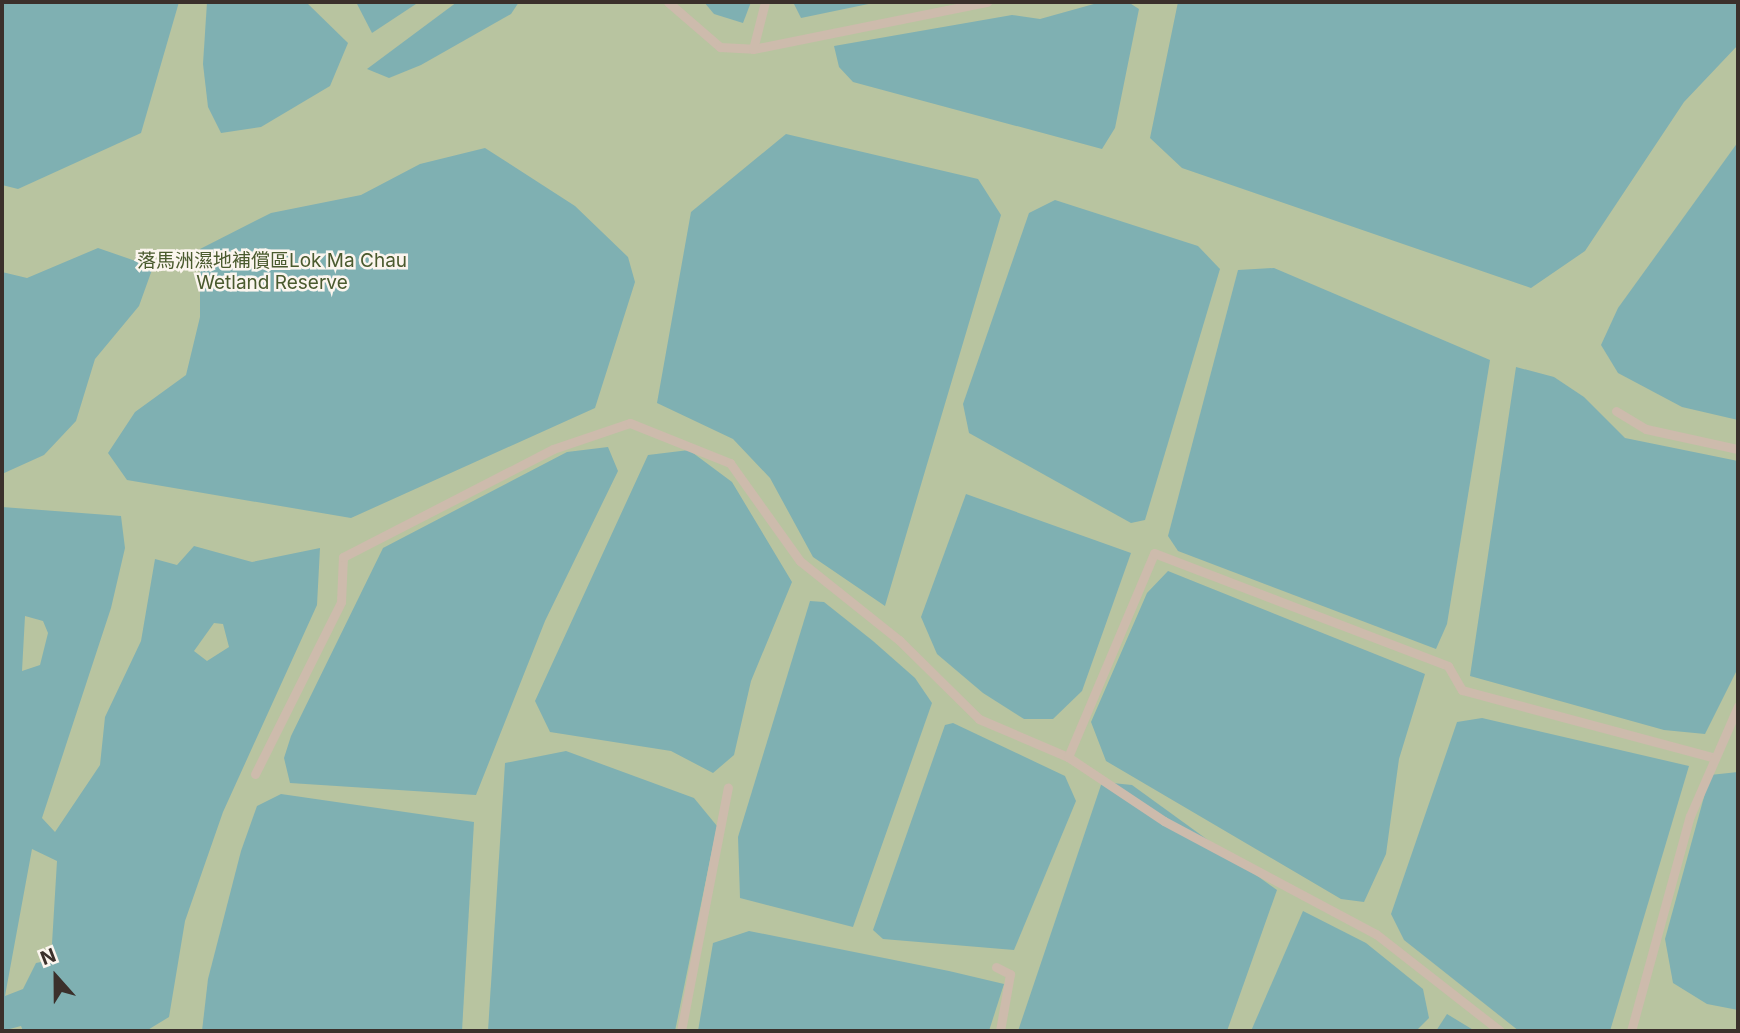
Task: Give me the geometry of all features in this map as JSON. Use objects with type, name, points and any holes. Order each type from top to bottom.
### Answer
[{"type":"lane","points":[[668,2],[720,47],[753,49],[987,2]]},
{"type":"lane","points":[[753,49],[765,2]]},
{"type":"lane","points":[[1616,411],[1646,429],[1738,449]]},
{"type":"lane","points":[[255,774],[341,602],[343,557],[553,449],[630,423],[730,463],[800,561],[899,640],[979,719],[1068,757],[1164,821],[1376,934],[1500,1031]]},
{"type":"lane","points":[[1068,757],[1154,553],[1448,666],[1462,690],[1715,758]]},
{"type":"lane","points":[[1631,1031],[1690,816],[1738,706]]},
{"type":"lane","points":[[681,1031],[728,787]]},
{"type":"lane","points":[[996,967],[1010,974],[1000,1031]]},
{"type":"green space","name":"落馬洲濕地補償區Lok Ma Chau Wetland Reserve","points":[[2,2],[1738,2],[1738,1031],[2,1031]]},
{"type":"water","points":[[2,2],[179,2],[141,133],[18,189],[2,185]]},
{"type":"water","points":[[207,2],[306,2],[348,43],[330,86],[261,127],[221,133],[208,107],[203,64]]},
{"type":"water","points":[[356,2],[419,2],[372,33]]},
{"type":"water","points":[[457,2],[519,2],[511,14],[421,65],[389,78],[367,69]]},
{"type":"water","points":[[704,2],[751,2],[743,23],[714,14]]},
{"type":"water","points":[[793,2],[878,2],[801,18]]},
{"type":"water","points":[[1101,2],[1128,2],[1139,9],[1115,128],[1102,149],[853,82],[839,67],[834,46],[1012,15],[1040,19]]},
{"type":"water","points":[[1178,2],[1738,2],[1738,45],[1684,102],[1585,251],[1531,288],[1182,168],[1150,138]]},
{"type":"water","points":[[786,134],[978,179],[1001,215],[885,606],[813,557],[770,478],[733,439],[657,403],[691,212]]},
{"type":"water","points":[[1738,142],[1738,420],[1682,407],[1618,373],[1601,345],[1618,308]]},
{"type":"water","points":[[485,148],[575,206],[628,257],[635,282],[595,408],[351,518],[127,480],[108,453],[135,412],[186,375],[200,317],[200,249],[271,213],[361,195],[420,164]]},
{"type":"water","points":[[1055,200],[1198,246],[1220,269],[1145,520],[1131,523],[969,433],[963,404],[1029,213]]},
{"type":"water","points":[[98,248],[153,267],[139,306],[95,359],[76,421],[44,455],[2,474],[2,272],[27,278]]},
{"type":"water","points":[[1274,268],[1490,360],[1447,624],[1436,649],[1178,551],[1168,536],[1238,270]]},
{"type":"water","points":[[1516,367],[1554,377],[1584,397],[1625,438],[1738,461],[1738,668],[1705,734],[1664,730],[1470,676]]},
{"type":"water","points":[[608,447],[618,471],[545,621],[476,795],[290,783],[284,758],[291,736],[383,548],[567,452]]},
{"type":"water","points":[[689,450],[732,482],[792,582],[751,681],[734,755],[713,773],[671,751],[550,732],[535,701],[648,455]]},
{"type":"water","points":[[966,494],[1131,553],[1082,691],[1053,719],[1024,719],[983,693],[937,654],[921,617]]},
{"type":"water","points":[[2,507],[121,516],[125,548],[111,608],[42,818],[55,832],[100,765],[105,717],[141,641],[155,559],[177,565],[194,546],[252,562],[320,548],[317,605],[223,812],[185,921],[169,1017],[146,1031],[23,1031],[21,1026],[2,1031]],"holes":[[[25,616],[43,621],[48,633],[40,665],[22,671]],[[214,623],[223,624],[229,647],[207,661],[194,651]],[[32,849],[57,861],[51,960],[36,963],[23,989],[5,996]]]},
{"type":"water","points":[[1168,571],[1425,674],[1399,759],[1386,854],[1364,902],[1341,899],[1106,761],[1091,722],[1147,593]]},
{"type":"water","points":[[810,601],[824,602],[873,641],[915,678],[932,703],[853,927],[740,898],[738,837]]},
{"type":"water","points":[[1482,718],[1689,766],[1610,1031],[1519,1031],[1404,940],[1391,914],[1457,722]]},
{"type":"water","points":[[953,723],[1065,776],[1076,801],[1014,950],[883,939],[873,930],[945,725]]},
{"type":"water","points":[[566,751],[694,798],[717,826],[675,1031],[488,1031],[505,763]]},
{"type":"water","points":[[1738,772],[1738,1010],[1707,1004],[1673,983],[1665,939],[1710,775]]},
{"type":"water","points":[[1102,782],[1132,785],[1277,890],[1227,1031],[1018,1031]]},
{"type":"water","points":[[281,794],[474,822],[462,1031],[202,1031],[208,979],[241,851],[257,806]]},
{"type":"water","points":[[1303,911],[1366,943],[1423,989],[1429,1018],[1416,1031],[1251,1031]]},
{"type":"water","points":[[749,931],[1004,984],[989,1031],[698,1031],[713,943]]},
{"type":"water","points":[[1447,1014],[1475,1031],[1436,1031]]}]
